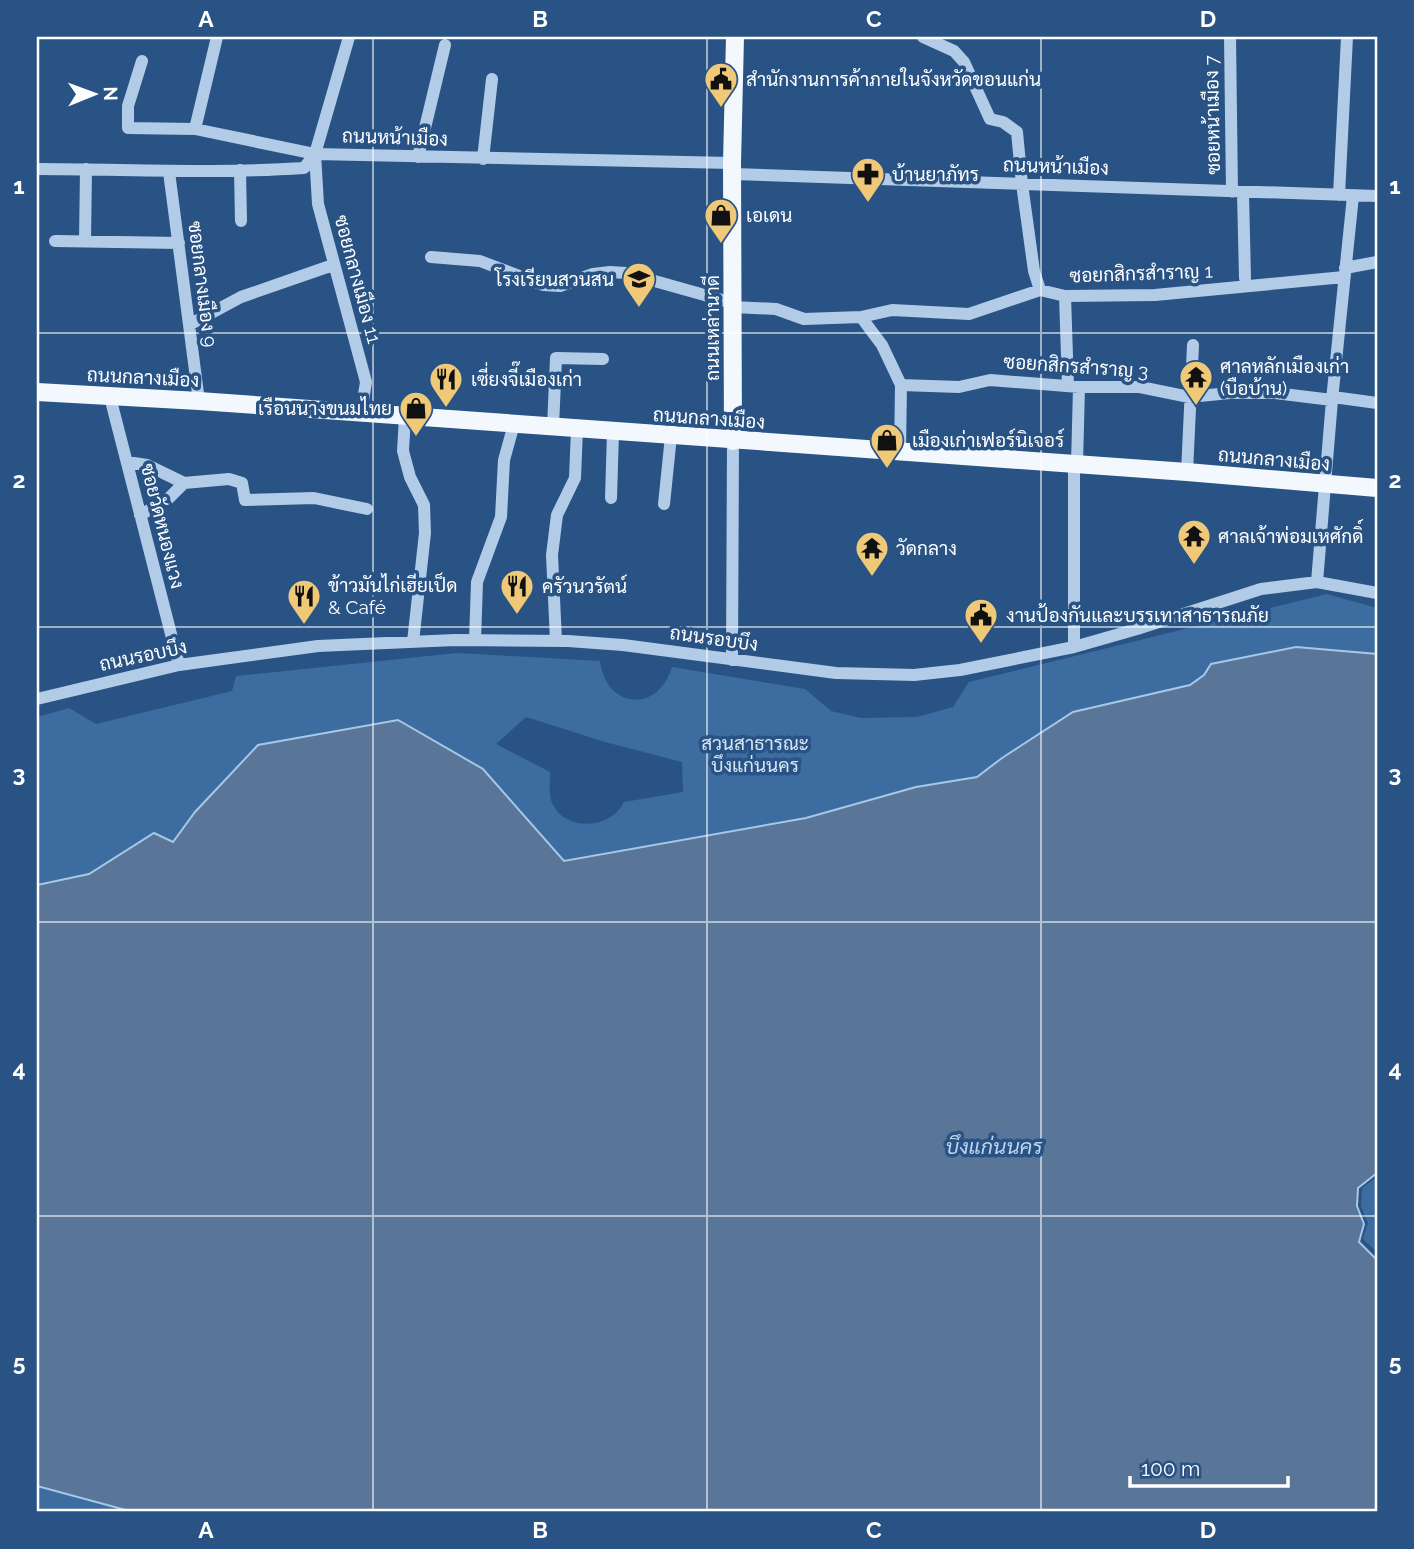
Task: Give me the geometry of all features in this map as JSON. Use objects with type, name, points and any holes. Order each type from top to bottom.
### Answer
[{"type":"main road","name":"ถนนเหล่านาดี","points":[[733,441],[732,168],[735,37]]},
{"type":"main road","name":"ถนนกลางเมือง","points":[[37,391],[900,451],[1377,488]]},
{"type":"street","points":[[195,129],[217,37]]},
{"type":"street","name":"ซอยกลางเมือง 11","points":[[349,37],[315,154],[318,204],[366,382],[361,413]]},
{"type":"street","points":[[431,257],[480,261],[543,285],[560,286],[593,274],[626,273],[733,305],[776,309],[804,319],[861,317],[892,310],[968,314],[1040,290],[1034,271],[1017,132],[1003,122],[990,119],[964,62],[954,51],[923,37]]},
{"type":"street","name":"ซอยหน้าเมือง 7","points":[[1230,37],[1245,278]]},
{"type":"street","points":[[1339,195],[1347,37]]},
{"type":"street","points":[[418,157],[445,45]]},
{"type":"street","name":"ถนนหน้าเมือง","points":[[142,61],[128,106],[128,128],[195,129],[315,154],[732,168],[1022,184],[1377,196]]},
{"type":"street","points":[[483,159],[492,79]]},
{"type":"street","points":[[37,169],[169,172],[304,168],[315,154]]},
{"type":"street","points":[[85,242],[86,169]]},
{"type":"street","points":[[240,170],[241,221]]},
{"type":"street","name":"ซอยกลางเมือง 9","points":[[169,172],[199,401]]},
{"type":"street","points":[[1317,582],[1332,398],[1353,196]]},
{"type":"street","points":[[55,241],[180,243]]},
{"type":"street","name":"ซอยกสิกรสำราญ 1","points":[[1040,290],[1065,296],[1155,295],[1345,272],[1377,262]]},
{"type":"street","points":[[189,325],[242,297],[334,265]]},
{"type":"street","points":[[1065,296],[1073,386],[1076,464],[1074,647]]},
{"type":"street","points":[[861,317],[882,345],[901,385],[900,451]]},
{"type":"street","points":[[1187,472],[1193,345]]},
{"type":"street","points":[[553,427],[556,358],[603,359]]},
{"type":"street","name":"ซอยกสิกรสำราญ 3","points":[[901,385],[959,387],[990,380],[1073,386],[1140,387],[1189,397],[1275,393],[1377,403]]},
{"type":"street","name":"ซอยวัดหนองแวง","points":[[110,397],[179,665]]},
{"type":"street","points":[[405,416],[403,451],[410,477],[424,505],[425,533],[413,642]]},
{"type":"street","points":[[475,640],[477,582],[501,517],[504,460],[514,424]]},
{"type":"street","points":[[556,641],[552,555],[557,515],[575,478],[577,429]]},
{"type":"street","points":[[611,498],[612,432]]},
{"type":"street","points":[[664,504],[671,436]]},
{"type":"street","name":"ถนนเหล่านาดี","points":[[732,660],[733,441]]},
{"type":"street","points":[[127,462],[147,465],[184,483],[229,479],[242,483],[245,500],[314,498],[367,509]]},
{"type":"street","points":[[140,515],[166,501],[184,483]]},
{"type":"street","name":"ถนนรอบบึง","points":[[37,699],[179,665],[318,646],[475,640],[623,645],[836,673],[914,675],[960,670],[1074,647],[1261,589],[1317,582],[1377,593]]},
{"type":"green space","name":"สวนสาธารณะ บึงแก่นนคร","points":[[1327,594],[1377,608],[1377,654],[1296,647],[1204,675],[1190,685],[1073,712],[977,777],[916,787],[806,818],[564,861],[483,769],[398,720],[258,745],[195,812],[173,842],[154,833],[89,874],[37,885],[37,717],[69,708],[96,724],[232,691],[236,676],[457,653],[600,661],[604,677],[612,689],[633,700],[656,693],[672,667],[805,689],[831,711],[861,718],[917,717],[953,707],[969,682]],"holes":[[[526,717],[605,742],[682,762],[683,792],[624,802],[618,811],[600,822],[579,823],[560,814],[553,805],[550,772],[496,744]]]},
{"type":"green space","points":[[1377,1177],[1377,1252],[1363,1239],[1368,1223],[1361,1206],[1362,1188]]},
{"type":"green space","points":[[37,1486],[133,1512],[37,1512]]},
{"type":"water","name":"บึงแก่นนคร","points":[[1296,647],[1377,654],[1377,1173],[1358,1188],[1357,1206],[1364,1224],[1359,1242],[1377,1260],[1377,1512],[133,1512],[37,1486],[37,885],[89,874],[154,833],[173,842],[195,812],[258,745],[398,720],[483,769],[564,861],[806,818],[916,787],[977,777],[1073,712],[1190,685],[1204,675],[1211,664]]},
{"type":"place","name":"สำนักงานการค้าภายในจังหวัดขอนแก่น","points":[[721,109]]},
{"type":"place","name":"บ้านยาภัทร","points":[[868,204]]},
{"type":"place","name":"เอเดน","points":[[721,245]]},
{"type":"place","name":"โรงเรียนสวนสน","points":[[639,309]]},
{"type":"place","name":"ศาลหลักเมืองเก่า (บือบ้าน)","points":[[1196,407]]},
{"type":"place","name":"เซี่ยงจี๊เมืองเก่า","points":[[446,409]]},
{"type":"place","name":"เรือนนางขนมไทย","points":[[416,438]]},
{"type":"place","name":"เมืองเก่าเฟอร์นิเจอร์","points":[[887,470]]},
{"type":"place","name":"ศาลเจ้าพ่อมเหศักดิ์","points":[[1194,566]]},
{"type":"place","name":"วัดกลาง","points":[[872,578]]},
{"type":"place","name":"ครัวนวรัตน์","points":[[517,616]]},
{"type":"place","name":"ข้าวมันไก่เฮียเป็ด & Café","points":[[304,626]]},
{"type":"place","name":"งานป้องกันและบรรเทาสาธารณภัย","points":[[981,645]]}]
